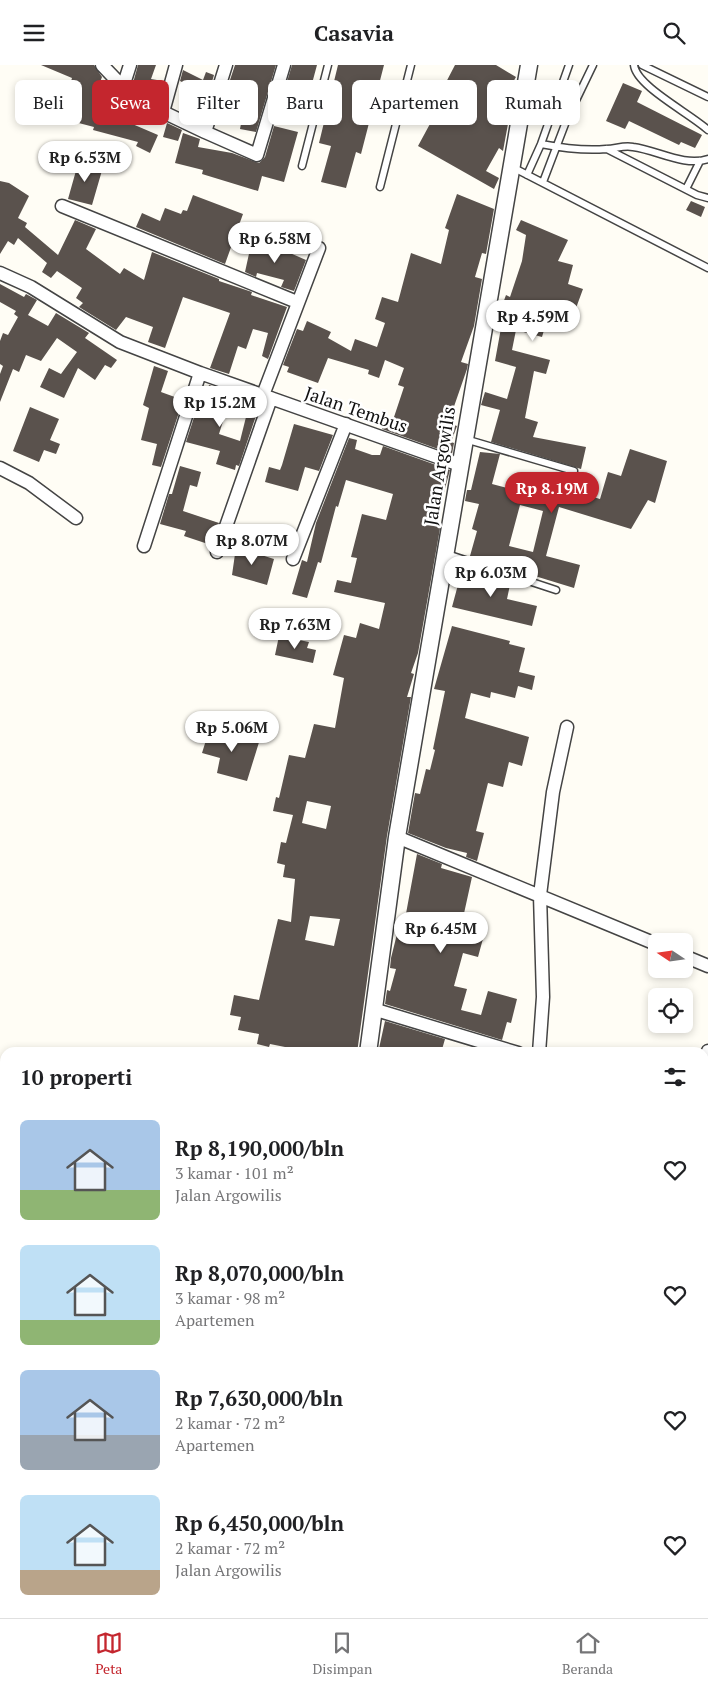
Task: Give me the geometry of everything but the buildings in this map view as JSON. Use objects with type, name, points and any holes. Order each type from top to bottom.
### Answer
[{"type":"street","points":[[102,65],[117,80]]},
{"type":"street","points":[[126,80],[130,65]]},
{"type":"street","points":[[169,90],[176,65]]},
{"type":"street","points":[[205,132],[226,65]]},
{"type":"street","points":[[169,115],[257,155],[284,65]]},
{"type":"street","name":"Jalan Argowilis","points":[[369,1047],[397,837],[529,65]]},
{"type":"street","points":[[62,206],[298,302]]},
{"type":"street","points":[[217,552],[298,302],[318,249]]},
{"type":"street","name":"Jalan Tembus","points":[[0,273],[32,287],[120,342],[200,373],[460,465]]},
{"type":"street","points":[[144,547],[200,373]]},
{"type":"street","points":[[293,559],[346,424]]},
{"type":"street","points":[[0,468],[29,483],[76,518]]},
{"type":"street","points":[[539,1047],[543,997],[540,895],[553,792],[567,727]]},
{"type":"street","points":[[397,837],[648,941]]},
{"type":"street","points":[[693,960],[708,966]]},
{"type":"street","points":[[373,1009],[498,1047]]},
{"type":"lane","points":[[302,166],[328,65]]},
{"type":"lane","points":[[380,187],[411,65]]},
{"type":"lane","points":[[527,175],[541,144],[569,65]]},
{"type":"lane","points":[[543,183],[567,119],[593,65]]},
{"type":"lane","points":[[634,65],[640,79],[696,119],[708,130]]},
{"type":"lane","points":[[642,65],[708,97]]},
{"type":"lane","points":[[541,144],[556,147],[607,149],[619,146],[633,147],[666,156],[700,161],[708,159]]},
{"type":"lane","points":[[607,149],[686,189],[708,198]]},
{"type":"lane","points":[[686,189],[700,161]]},
{"type":"lane","points":[[512,167],[708,268]]},
{"type":"lane","points":[[464,439],[574,471]]},
{"type":"lane","points":[[445,553],[556,590]]}]
